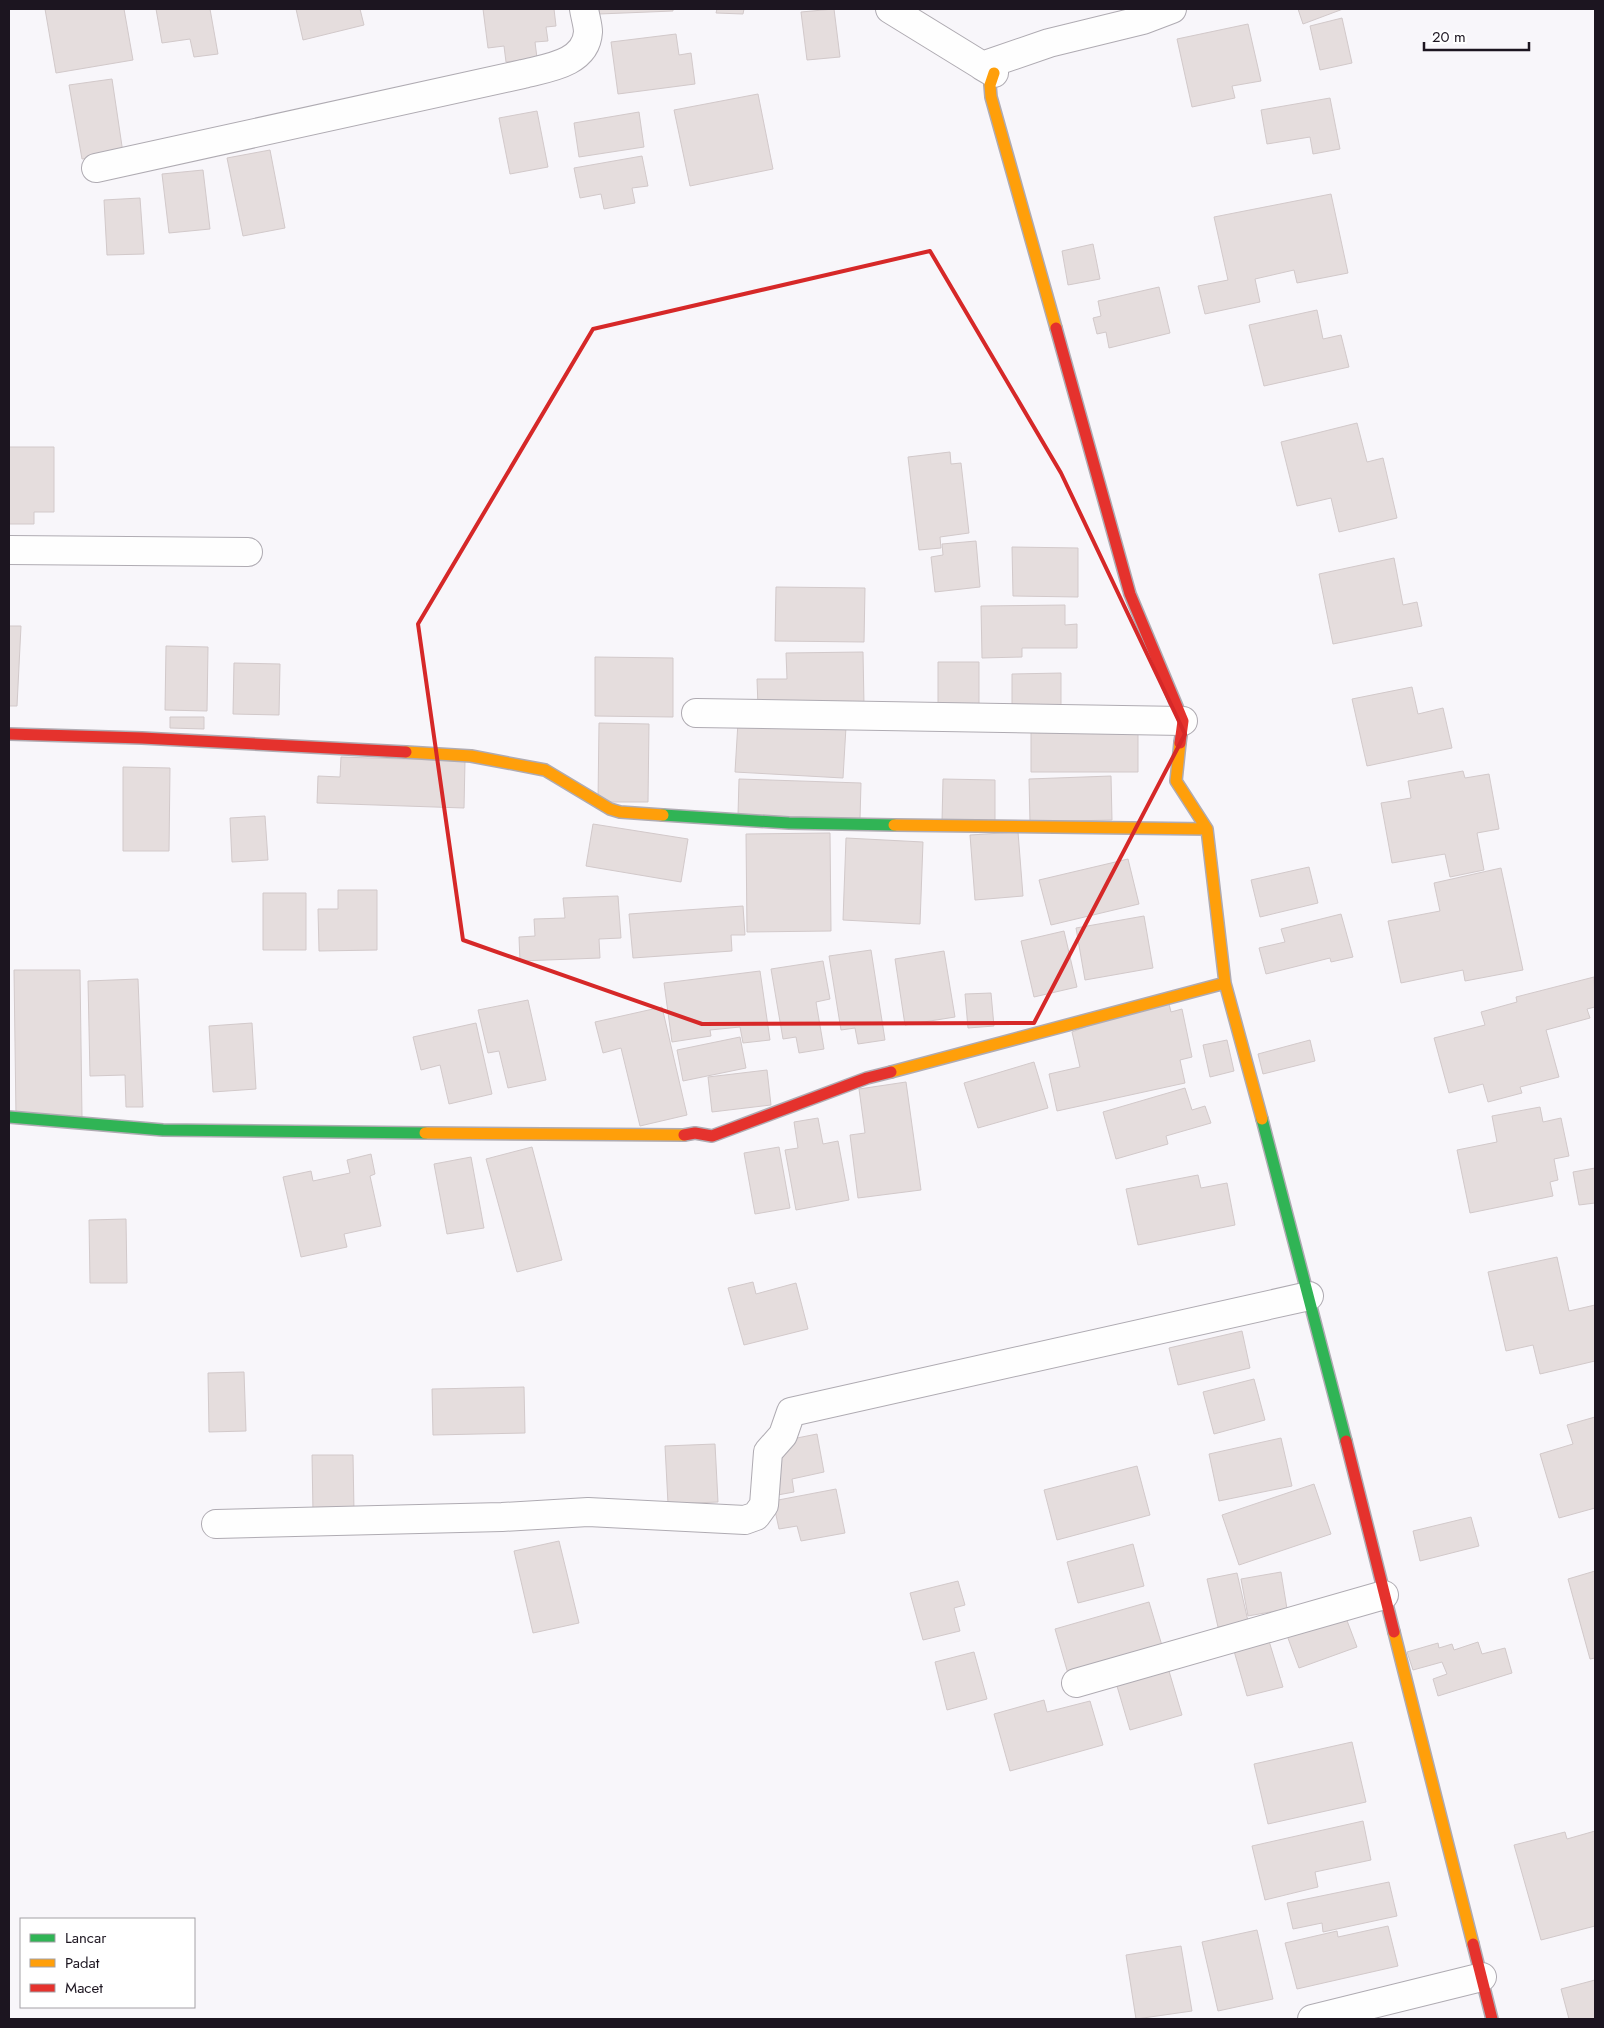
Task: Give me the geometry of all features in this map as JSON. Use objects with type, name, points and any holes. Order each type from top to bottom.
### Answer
[{"type":"street","points":[[96,168],[523,74],[565,63],[580,51],[585,42],[588,32],[584,9]]},
{"type":"street","points":[[890,9],[994,73]]},
{"type":"street","points":[[994,73],[982,66],[1049,43],[1143,20],[1172,9]]},
{"type":"street","points":[[994,73],[990,85],[991,97],[1130,594],[1183,721],[1176,781],[1207,829],[1224,983],[1309,1296],[1492,2019]]},
{"type":"street","points":[[9,550],[248,552]]},
{"type":"street","points":[[696,714],[1183,721]]},
{"type":"street","points":[[9,734],[142,738],[471,756],[545,770],[556,775],[596,804],[606,809],[620,812],[789,823],[1207,829]]},
{"type":"street","points":[[9,1118],[163,1130],[685,1135],[694,1133],[712,1136],[867,1078],[1224,983]]},
{"type":"street","points":[[216,1524],[483,1518],[588,1512],[745,1520],[756,1516],[764,1505],[768,1452],[783,1435],[791,1412],[1309,1296]]},
{"type":"street","points":[[1076,1683],[1384,1595]]},
{"type":"street","points":[[1312,2019],[1482,1977]]},
{"type":"highlighted area","points":[[930,251],[1061,473],[1185,734],[1034,1023],[702,1024],[463,940],[418,624],[593,329]]},
{"type":"building","points":[[45,9],[124,9],[133,60],[56,73]]},
{"type":"building","points":[[156,9],[210,9],[218,54],[194,57],[190,39],[162,43]]},
{"type":"building","points":[[296,9],[360,9],[364,25],[303,40]]},
{"type":"building","points":[[483,9],[554,9],[556,26],[546,27],[548,41],[535,42],[537,58],[506,62],[504,46],[488,48]]},
{"type":"building","points":[[599,9],[673,9],[673,11],[599,14]]},
{"type":"building","points":[[717,9],[744,9],[743,14],[716,13]]},
{"type":"building","points":[[834,9],[840,57],[807,60],[801,12]]},
{"type":"building","points":[[1298,9],[1343,9],[1303,24]]},
{"type":"building","points":[[1342,18],[1352,63],[1320,70],[1310,26]]},
{"type":"building","points":[[1248,24],[1261,81],[1232,86],[1235,98],[1192,107],[1177,39]]},
{"type":"building","points":[[676,34],[679,55],[691,53],[695,84],[618,94],[611,42]]},
{"type":"building","points":[[112,79],[123,153],[82,159],[69,85]]},
{"type":"building","points":[[758,94],[773,169],[690,186],[674,110]]},
{"type":"building","points":[[1330,98],[1340,149],[1313,154],[1310,137],[1267,144],[1261,110]]},
{"type":"building","points":[[537,111],[548,167],[510,174],[499,118]]},
{"type":"building","points":[[639,112],[644,147],[579,157],[574,123]]},
{"type":"building","points":[[270,150],[285,228],[243,236],[227,158]]},
{"type":"building","points":[[642,156],[648,186],[632,188],[635,203],[604,209],[601,194],[580,198],[574,168]]},
{"type":"building","points":[[203,170],[210,229],[169,233],[162,174]]},
{"type":"building","points":[[1331,194],[1348,273],[1297,283],[1294,270],[1255,279],[1260,302],[1205,314],[1198,286],[1228,280],[1214,217]]},
{"type":"building","points":[[140,198],[144,254],[107,255],[104,200]]},
{"type":"building","points":[[1093,244],[1100,279],[1068,285],[1062,251]]},
{"type":"building","points":[[1159,287],[1170,333],[1109,348],[1106,332],[1097,334],[1093,318],[1101,316],[1098,301]]},
{"type":"building","points":[[1317,310],[1323,339],[1341,335],[1349,367],[1264,386],[1249,325]]},
{"type":"building","points":[[1357,423],[1367,462],[1383,458],[1397,518],[1339,532],[1331,498],[1297,506],[1281,442]]},
{"type":"building","points":[[9,447],[54,447],[54,512],[34,512],[34,524],[9,524]]},
{"type":"building","points":[[950,452],[951,464],[961,463],[969,533],[940,537],[941,548],[919,550],[908,457]]},
{"type":"building","points":[[976,541],[980,587],[935,592],[931,557],[943,555],[942,544]]},
{"type":"building","points":[[1012,547],[1078,548],[1078,597],[1013,596]]},
{"type":"building","points":[[1394,558],[1403,605],[1417,602],[1422,626],[1333,644],[1319,574]]},
{"type":"building","points":[[776,587],[865,588],[864,642],[775,641]]},
{"type":"building","points":[[1065,605],[1065,625],[1077,624],[1077,648],[1022,648],[1022,657],[982,658],[981,606]]},
{"type":"building","points":[[9,626],[21,626],[17,706],[9,706]]},
{"type":"building","points":[[166,646],[208,647],[207,711],[165,710]]},
{"type":"building","points":[[863,652],[864,705],[758,707],[757,679],[787,679],[786,653]]},
{"type":"building","points":[[595,657],[673,658],[673,717],[595,716]]},
{"type":"building","points":[[938,662],[979,662],[979,705],[938,704]]},
{"type":"building","points":[[234,663],[280,664],[279,715],[233,714]]},
{"type":"building","points":[[1061,673],[1061,715],[1012,715],[1012,674]]},
{"type":"building","points":[[1412,687],[1418,714],[1443,708],[1452,748],[1367,766],[1352,699]]},
{"type":"building","points":[[170,717],[204,717],[204,729],[170,728]]},
{"type":"building","points":[[738,722],[846,727],[843,778],[735,772]]},
{"type":"building","points":[[599,723],[649,724],[648,802],[598,802]]},
{"type":"building","points":[[1031,727],[1138,732],[1138,772],[1031,772]]},
{"type":"building","points":[[341,757],[465,761],[464,808],[317,803],[318,776],[340,777]]},
{"type":"building","points":[[123,767],[170,768],[169,851],[123,851]]},
{"type":"building","points":[[1463,771],[1465,778],[1489,774],[1499,829],[1477,833],[1484,870],[1450,877],[1445,854],[1392,863],[1381,803],[1411,798],[1408,781]]},
{"type":"building","points":[[1111,776],[1112,820],[1030,822],[1029,779]]},
{"type":"building","points":[[739,779],[861,783],[860,819],[738,815]]},
{"type":"building","points":[[943,779],[995,780],[995,823],[942,822]]},
{"type":"building","points":[[265,816],[268,860],[232,862],[230,818]]},
{"type":"building","points":[[593,824],[688,839],[681,882],[586,866]]},
{"type":"building","points":[[1018,832],[1023,896],[975,900],[970,835]]},
{"type":"building","points":[[830,833],[831,931],[747,932],[746,834]]},
{"type":"building","points":[[846,838],[923,842],[920,924],[843,920]]},
{"type":"building","points":[[1128,859],[1139,904],[1051,925],[1039,880]]},
{"type":"building","points":[[1309,867],[1318,903],[1260,917],[1251,880]]},
{"type":"building","points":[[1501,868],[1523,970],[1465,981],[1463,970],[1401,983],[1388,921],[1440,911],[1434,883]]},
{"type":"building","points":[[338,890],[377,890],[377,950],[319,951],[318,909],[338,909]]},
{"type":"building","points":[[263,893],[306,893],[306,950],[263,950]]},
{"type":"building","points":[[618,896],[621,938],[599,939],[600,958],[520,961],[519,937],[535,936],[534,919],[565,918],[563,898]]},
{"type":"building","points":[[743,906],[745,935],[731,935],[732,951],[633,958],[629,914]]},
{"type":"building","points":[[1341,914],[1353,957],[1331,962],[1330,958],[1266,974],[1259,948],[1285,942],[1281,929]]},
{"type":"building","points":[[1144,916],[1153,968],[1085,980],[1076,928]]},
{"type":"building","points":[[1064,931],[1077,987],[1034,997],[1021,941]]},
{"type":"building","points":[[871,950],[885,1040],[858,1044],[855,1028],[841,1030],[829,956]]},
{"type":"building","points":[[944,951],[955,1017],[905,1025],[895,959]]},
{"type":"building","points":[[823,961],[830,999],[816,1002],[824,1049],[799,1053],[796,1037],[783,1039],[771,969]]},
{"type":"building","points":[[14,970],[80,970],[82,1117],[16,1117]]},
{"type":"building","points":[[760,971],[770,1040],[743,1043],[740,1027],[710,1030],[711,1036],[672,1042],[664,983]]},
{"type":"building","points":[[1594,977],[1595,1007],[1587,1009],[1590,1018],[1546,1030],[1559,1077],[1520,1087],[1522,1093],[1488,1102],[1483,1084],[1449,1093],[1434,1038],[1485,1025],[1481,1012],[1517,1002],[1516,997]]},
{"type":"building","points":[[138,979],[143,1107],[126,1107],[125,1075],[90,1076],[88,981]]},
{"type":"building","points":[[991,993],[994,1026],[968,1028],[965,994]]},
{"type":"building","points":[[1167,996],[1171,1012],[1182,1009],[1192,1057],[1180,1060],[1185,1083],[1057,1111],[1049,1074],[1080,1067],[1072,1032]]},
{"type":"building","points":[[528,1000],[546,1080],[508,1088],[499,1051],[488,1053],[478,1010]]},
{"type":"building","points":[[662,1007],[687,1115],[640,1126],[621,1048],[603,1053],[595,1022]]},
{"type":"building","points":[[252,1023],[256,1089],[213,1092],[209,1026]]},
{"type":"building","points":[[476,1023],[492,1094],[449,1104],[440,1065],[421,1070],[413,1037]]},
{"type":"building","points":[[740,1037],[746,1068],[683,1081],[677,1050]]},
{"type":"building","points":[[1227,1040],[1234,1071],[1210,1077],[1203,1045]]},
{"type":"building","points":[[1310,1040],[1315,1061],[1263,1074],[1258,1054]]},
{"type":"building","points":[[1034,1062],[1048,1108],[978,1128],[964,1083]]},
{"type":"building","points":[[767,1070],[771,1105],[712,1112],[708,1077]]},
{"type":"building","points":[[906,1082],[921,1190],[858,1198],[850,1135],[865,1133],[859,1089]]},
{"type":"building","points":[[1185,1088],[1192,1110],[1205,1106],[1211,1123],[1166,1136],[1168,1144],[1116,1159],[1103,1112]]},
{"type":"building","points":[[1540,1107],[1543,1122],[1561,1118],[1569,1156],[1554,1159],[1558,1180],[1550,1182],[1553,1196],[1470,1213],[1457,1150],[1497,1142],[1492,1116]]},
{"type":"building","points":[[818,1118],[823,1144],[838,1141],[849,1200],[796,1210],[785,1150],[798,1148],[794,1122]]},
{"type":"building","points":[[532,1147],[562,1260],[517,1272],[486,1159]]},
{"type":"building","points":[[779,1147],[790,1208],[755,1214],[744,1153]]},
{"type":"building","points":[[371,1154],[375,1174],[370,1176],[381,1226],[344,1234],[347,1247],[301,1257],[283,1177],[311,1171],[313,1181],[350,1173],[347,1160]]},
{"type":"building","points":[[471,1157],[484,1228],[447,1234],[434,1164]]},
{"type":"building","points":[[1595,1168],[1595,1203],[1579,1205],[1573,1172]]},
{"type":"building","points":[[1198,1175],[1201,1188],[1227,1183],[1235,1225],[1138,1245],[1126,1189]]},
{"type":"building","points":[[126,1219],[127,1283],[90,1283],[89,1220]]},
{"type":"building","points":[[1557,1257],[1569,1311],[1595,1305],[1595,1361],[1540,1374],[1533,1345],[1506,1351],[1488,1272]]},
{"type":"building","points":[[753,1282],[756,1294],[796,1283],[808,1329],[744,1345],[728,1288]]},
{"type":"building","points":[[1242,1331],[1250,1368],[1178,1385],[1169,1348]]},
{"type":"building","points":[[244,1372],[246,1431],[209,1432],[208,1373]]},
{"type":"building","points":[[1254,1379],[1265,1420],[1214,1434],[1203,1392]]},
{"type":"building","points":[[524,1387],[525,1433],[433,1435],[432,1389]]},
{"type":"building","points":[[1595,1417],[1595,1508],[1559,1518],[1540,1454],[1573,1444],[1567,1425]]},
{"type":"building","points":[[817,1434],[824,1472],[792,1479],[794,1492],[772,1496],[762,1445]]},
{"type":"building","points":[[1281,1438],[1292,1486],[1219,1501],[1209,1454]]},
{"type":"building","points":[[715,1444],[718,1502],[668,1504],[665,1446]]},
{"type":"building","points":[[312,1455],[353,1455],[354,1512],[313,1513]]},
{"type":"building","points":[[1137,1466],[1150,1515],[1057,1540],[1044,1490]]},
{"type":"building","points":[[1314,1484],[1331,1534],[1239,1565],[1222,1515]]},
{"type":"building","points":[[836,1489],[845,1533],[801,1541],[797,1526],[779,1529],[773,1501]]},
{"type":"building","points":[[1471,1517],[1479,1546],[1420,1561],[1413,1531]]},
{"type":"building","points":[[559,1541],[579,1623],[533,1633],[514,1551]]},
{"type":"building","points":[[1133,1544],[1144,1586],[1078,1603],[1067,1562]]},
{"type":"building","points":[[1595,1571],[1595,1658],[1590,1659],[1568,1579]]},
{"type":"building","points":[[1281,1572],[1287,1609],[1248,1616],[1241,1579]]},
{"type":"building","points":[[1237,1573],[1248,1621],[1218,1627],[1207,1579]]},
{"type":"building","points":[[958,1581],[965,1605],[954,1608],[960,1631],[923,1640],[910,1593]]},
{"type":"building","points":[[1149,1602],[1163,1649],[1069,1677],[1055,1629]]},
{"type":"building","points":[[1343,1610],[1357,1647],[1299,1668],[1285,1630]]},
{"type":"building","points":[[1269,1641],[1283,1687],[1247,1696],[1234,1651]]},
{"type":"building","points":[[1478,1642],[1482,1654],[1505,1648],[1512,1673],[1438,1696],[1433,1679],[1447,1674],[1442,1662],[1413,1670],[1407,1652],[1438,1643],[1439,1648],[1452,1644],[1454,1650]]},
{"type":"building","points":[[974,1652],[987,1699],[947,1710],[935,1662]]},
{"type":"building","points":[[1166,1661],[1182,1715],[1130,1730],[1114,1676]]},
{"type":"building","points":[[1044,1700],[1047,1712],[1090,1701],[1103,1745],[1010,1771],[994,1714]]},
{"type":"building","points":[[1352,1742],[1366,1802],[1268,1824],[1254,1764]]},
{"type":"building","points":[[1363,1821],[1371,1860],[1315,1872],[1318,1887],[1265,1900],[1252,1846]]},
{"type":"building","points":[[1595,1831],[1595,1926],[1541,1940],[1514,1845],[1565,1832],[1567,1839]]},
{"type":"building","points":[[1389,1882],[1397,1916],[1323,1932],[1322,1923],[1293,1929],[1287,1903]]},
{"type":"building","points":[[1388,1926],[1398,1966],[1297,1989],[1285,1943],[1337,1931],[1338,1937]]},
{"type":"building","points":[[1257,1930],[1273,1999],[1218,2011],[1202,1942]]},
{"type":"building","points":[[1181,1946],[1192,2011],[1136,2019],[1126,1955]]},
{"type":"building","points":[[1595,1980],[1595,2019],[1569,2019],[1561,1989]]},
{"type":"traffic: fast","points":[[663,815],[789,823],[894,825]]},
{"type":"traffic: fast","points":[[9,1117],[163,1130],[425,1133]]},
{"type":"traffic: fast","points":[[1262,1119],[1346,1441]]},
{"type":"traffic: slow","points":[[994,73],[990,85],[991,97],[1056,328]]},
{"type":"traffic: slow","points":[[1180,743],[1176,781],[1207,829],[1225,983],[1262,1119]]},
{"type":"traffic: slow","points":[[406,752],[471,756],[545,770],[610,809],[620,812],[663,815]]},
{"type":"traffic: slow","points":[[894,825],[1207,829]]},
{"type":"traffic: slow","points":[[891,1072],[1225,983]]},
{"type":"traffic: slow","points":[[425,1133],[684,1135]]},
{"type":"traffic: slow","points":[[1394,1632],[1473,1944]]},
{"type":"traffic: jam","points":[[1056,328],[1130,594],[1183,721],[1180,743]]},
{"type":"traffic: jam","points":[[9,734],[142,738],[406,752]]},
{"type":"traffic: jam","points":[[684,1135],[695,1133],[712,1136],[867,1078],[891,1072]]},
{"type":"traffic: jam","points":[[1346,1441],[1394,1632]]},
{"type":"traffic: jam","points":[[1473,1944],[1492,2019]]}]
